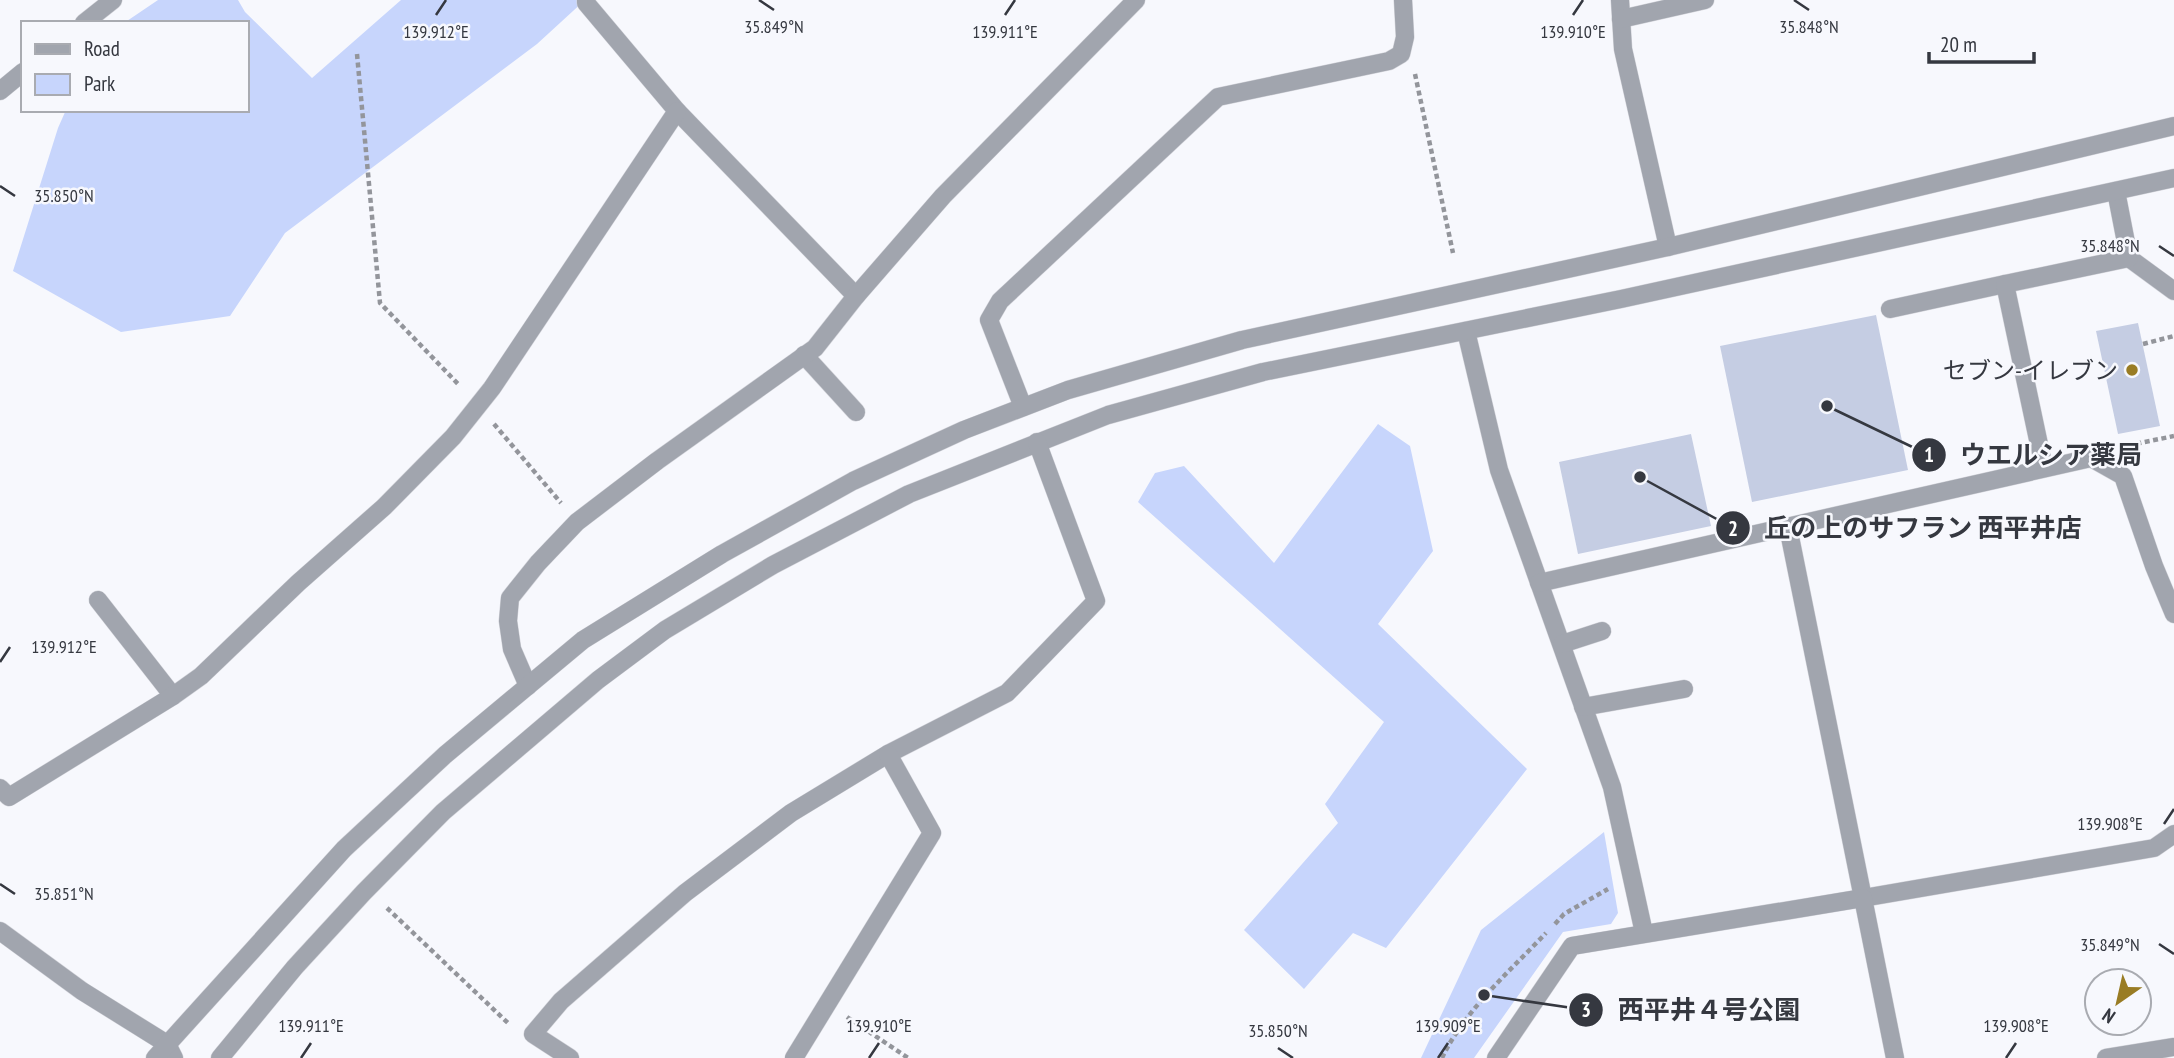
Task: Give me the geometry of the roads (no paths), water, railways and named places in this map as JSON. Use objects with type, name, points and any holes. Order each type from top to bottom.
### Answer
[{"type":"street","points":[[87,21],[113,0]]},
{"type":"street","points":[[586,0],[677,111],[856,296]]},
{"type":"street","points":[[1023,408],[989,320],[1000,301],[1218,97],[1389,61],[1401,54],[1405,37],[1403,0]]},
{"type":"street","points":[[1620,0],[1623,49],[1668,247]]},
{"type":"street","points":[[1621,19],[1705,0]]},
{"type":"street","points":[[528,686],[512,649],[508,621],[510,598],[538,563],[577,522],[815,348],[856,296],[943,196],[1134,1]]},
{"type":"street","points":[[0,91],[21,74]]},
{"type":"street","points":[[0,788],[9,797],[201,676],[298,583],[384,507],[453,437],[492,388],[677,111]]},
{"type":"street","points":[[155,1058],[170,1051],[344,849],[445,755],[583,640],[722,554],[853,481],[964,430],[1068,390],[1242,340],[1668,247],[2174,126]]},
{"type":"street","points":[[220,1058],[312,948],[443,812],[598,680],[665,630],[773,565],[909,494],[1108,415],[1263,372],[1466,331],[2174,178]]},
{"type":"street","points":[[2116,191],[2129,258],[2174,290]]},
{"type":"street","points":[[1890,309],[2129,258]]},
{"type":"street","points":[[2005,284],[2044,468]]},
{"type":"street","points":[[1466,331],[1499,470],[1612,787],[1644,933]]},
{"type":"street","points":[[804,355],[856,412]]},
{"type":"street","points":[[570,1058],[533,1034],[561,1001],[685,893],[791,813],[888,754],[1007,693],[1096,601],[1037,442]]},
{"type":"street","points":[[1539,583],[2091,457],[2123,476],[2154,566],[2174,614]]},
{"type":"street","points":[[1788,527],[1895,1058]]},
{"type":"street","points":[[98,600],[173,696]]},
{"type":"street","points":[[1562,644],[1602,631]]},
{"type":"street","points":[[1583,707],[1684,689]]},
{"type":"street","points":[[794,1058],[932,833],[888,754]]},
{"type":"street","points":[[1496,1058],[1572,946],[2154,849],[2174,834]]},
{"type":"street","points":[[0,931],[170,1051]]},
{"type":"street","points":[[2106,1058],[2174,1047]]},
{"type":"place","name":"セブン-イレブン","points":[[2132,370]]},
{"type":"place","name":"ウエルシア薬局","points":[[1827,406]]},
{"type":"place","name":"丘の上のサフラン 西平井店","points":[[1640,477]]},
{"type":"place","name":"西平井４号公園","points":[[1484,995]]}]
